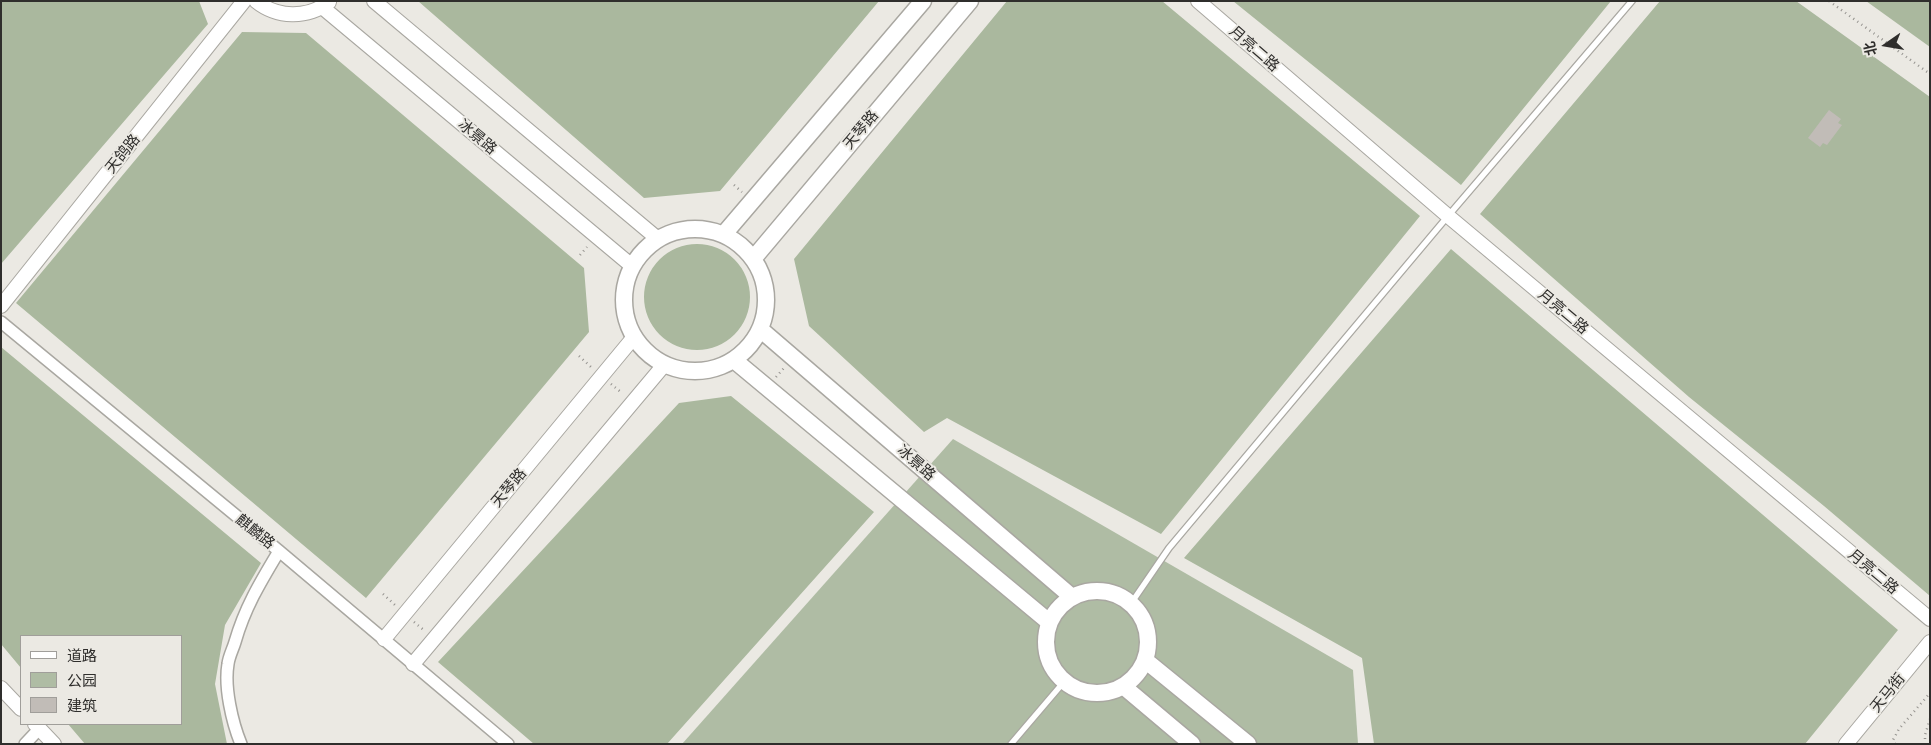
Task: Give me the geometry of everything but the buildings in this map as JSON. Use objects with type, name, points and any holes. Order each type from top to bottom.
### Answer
[{"type":"main road","points":[[724,234],[923,1]]},
{"type":"main road","name":"天琴路","points":[[753,259],[970,1]]},
{"type":"main road","points":[[702,228],[724,234],[740,244],[753,259],[764,281],[766,305],[760,329],[750,346],[734,360],[712,370],[688,371],[664,365],[647,353],[634,337],[625,314],[624,290],[632,266],[643,251],[658,239],[679,230],[702,228]]},
{"type":"main road","name":"冰景路","points":[[760,329],[1072,597]]},
{"type":"main road","points":[[734,360],[1049,622]]},
{"type":"main road","points":[[1088,591],[1104,591],[1132,602],[1144,620],[1148,636],[1148,653],[1141,669],[1131,681],[1116,690],[1099,694],[1082,692],[1064,683],[1054,672],[1047,656],[1046,639],[1049,622],[1058,608],[1072,597],[1088,591]]},
{"type":"main road","points":[[1145,660],[1248,744]]},
{"type":"main road","points":[[1123,686],[1192,744]]},
{"type":"street","name":"天鸽路","points":[[1,306],[244,1]]},
{"type":"street","points":[[256,1],[264,8],[284,14],[304,14],[326,4]]},
{"type":"street","points":[[374,1],[658,239]]},
{"type":"street","name":"月亮二路","points":[[1198,1],[1448,216],[1930,619]]},
{"type":"street","name":"冰景路","points":[[326,4],[632,266]]},
{"type":"street","name":"麒麟路","points":[[1,322],[279,551],[508,744]]},
{"type":"street","name":"天琴路","points":[[384,639],[634,337]]},
{"type":"street","points":[[413,664],[664,365]]},
{"type":"street","points":[[241,744],[228,696],[228,664],[240,623],[253,594],[279,551]]},
{"type":"street","name":"天马街","points":[[1846,744],[1930,642]]},
{"type":"street","points":[[1,688],[20,708]]},
{"type":"street","points":[[25,744],[37,726],[54,744]]},
{"type":"lane","points":[[1132,602],[1169,548],[1448,216],[1632,1]]},
{"type":"lane","points":[[1011,744],[1064,683]]},
{"type":"path","points":[[1829,1],[1930,74]]},
{"type":"path","points":[[767,387],[793,358]]},
{"type":"path","points":[[1895,744],[1893,740],[1899,728],[1929,694]]},
{"type":"path","points":[[1925,744],[1924,735],[1930,719]]},
{"type":"green space","points":[[1,1],[199,1],[208,24],[1,264]]},
{"type":"green space","points":[[418,1],[879,1],[720,191],[644,198]]},
{"type":"green space","points":[[1007,1],[1162,1],[1420,216],[1161,534],[947,418],[924,432],[809,326],[794,259]]},
{"type":"green space","points":[[1233,1],[1611,1],[1461,185]]},
{"type":"green space","points":[[1660,1],[1796,1],[1930,97],[1930,596],[1824,506],[1689,397],[1480,214]]},
{"type":"green space","points":[[1866,1],[1930,1],[1930,47]]},
{"type":"green space","points":[[242,32],[306,33],[584,268],[589,332],[366,598],[16,303]]},
{"type":"green space","points":[[697,244],[717,248],[735,259],[746,277],[750,297],[746,317],[735,335],[717,346],[697,350],[677,346],[659,335],[648,317],[644,297],[648,277],[659,259],[677,248]]},
{"type":"green space","points":[[1451,249],[1898,630],[1805,744],[1374,744],[1362,658],[1184,558]]},
{"type":"green space","points":[[1,347],[261,563],[225,625],[215,684],[227,744],[85,744],[69,725],[182,725],[182,635],[20,635],[20,667],[1,644]]},
{"type":"green space","points":[[731,396],[874,512],[667,744],[534,744],[438,662],[679,403]]},
{"type":"green space","points":[[953,439],[1353,670],[1358,744],[682,744]]}]
